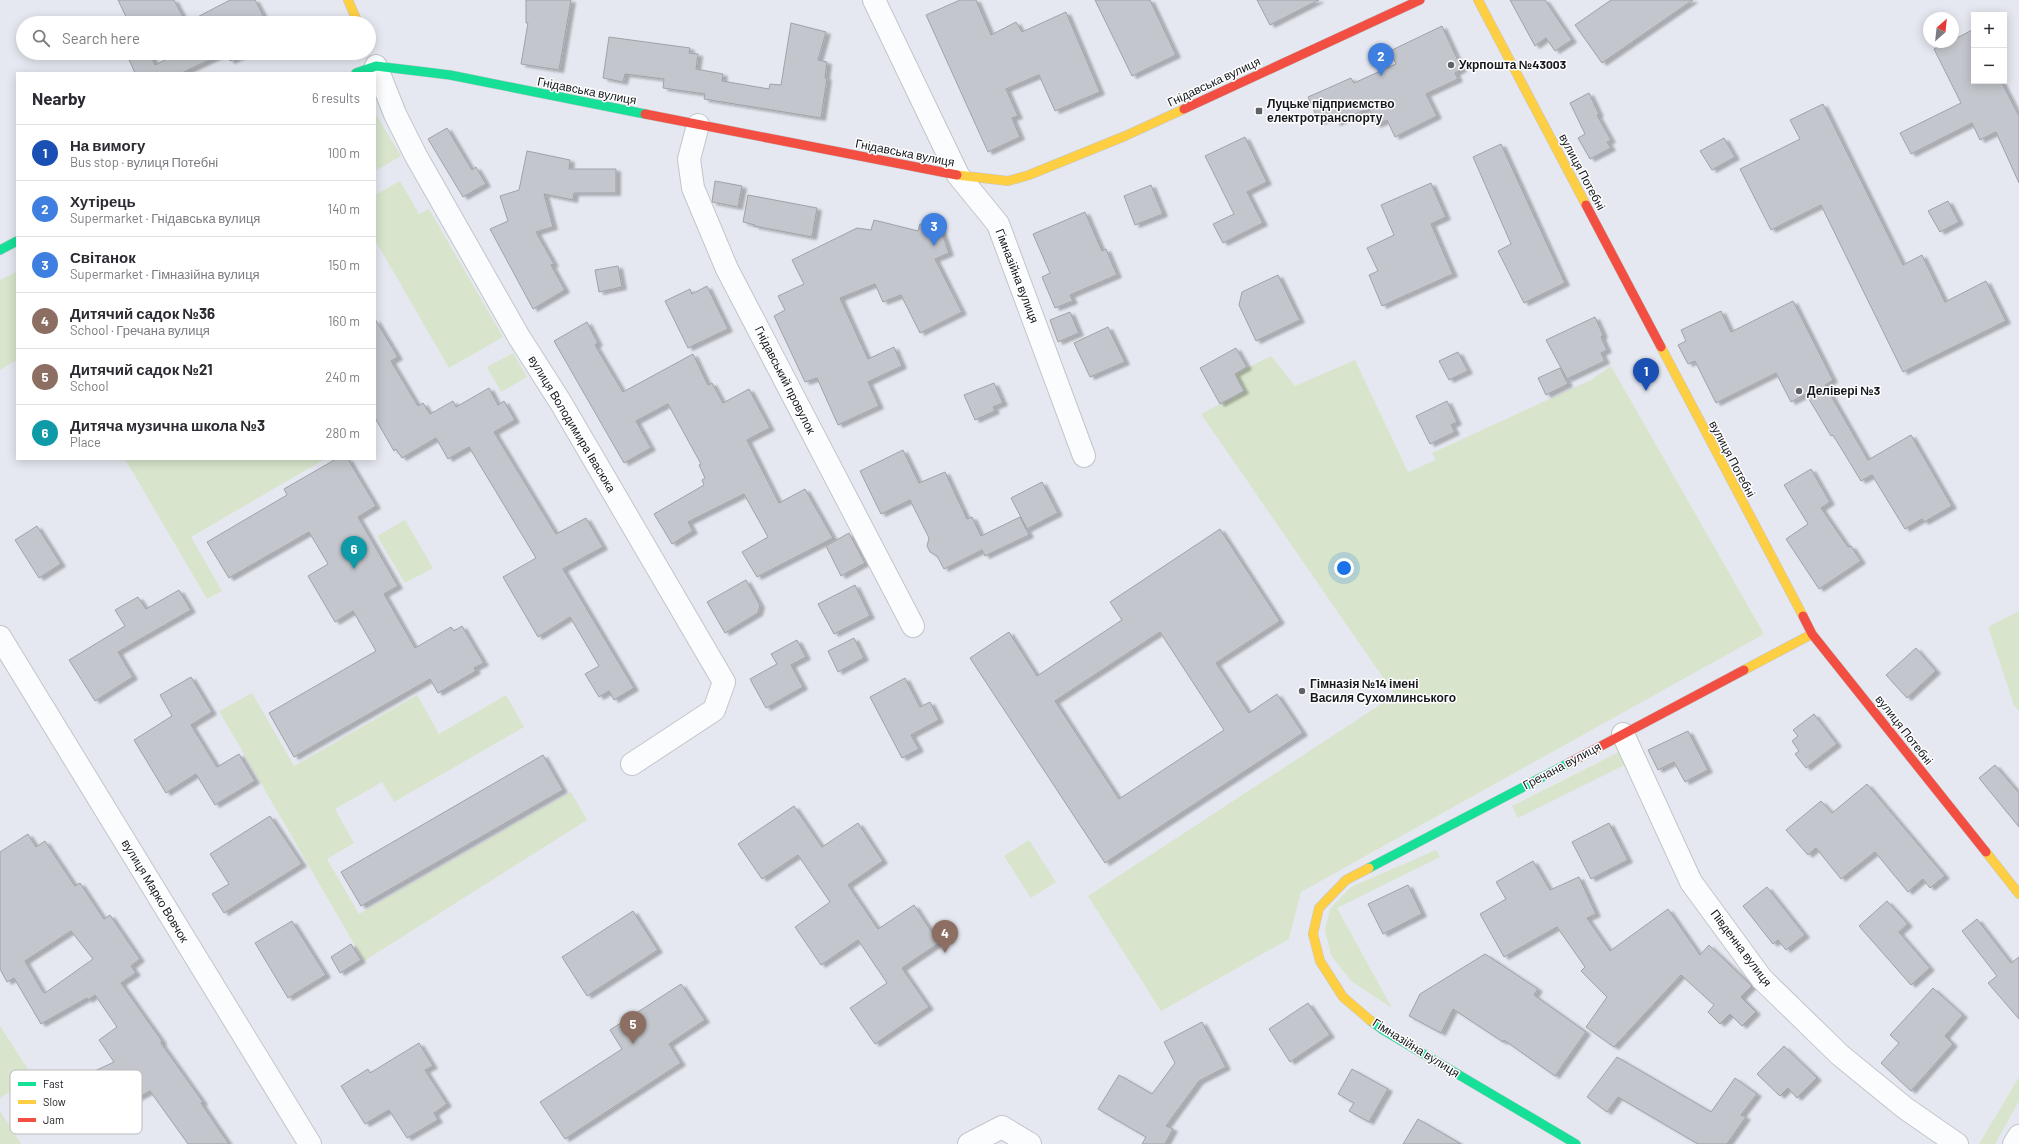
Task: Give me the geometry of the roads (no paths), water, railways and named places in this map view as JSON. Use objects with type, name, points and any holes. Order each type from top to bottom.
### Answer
[{"type":"street","points":[[348,0],[355,16]]},
{"type":"street","name":"Гімназійна вулиця","points":[[874,0],[958,176],[998,224],[1084,456]]},
{"type":"street","name":"Гнідавська вулиця","points":[[357,72],[374,60],[958,176],[1008,181],[1029,175],[1125,136],[1420,0]]},
{"type":"street","name":"вулиця Потебні","points":[[1478,0],[1812,634],[2019,894]]},
{"type":"street","name":"вулиця Володимира Івасюка","points":[[374,60],[395,114],[431,183],[519,338],[565,410],[724,682],[714,710],[632,764]]},
{"type":"street","name":"Гнідавський провулок","points":[[698,125],[689,159],[693,188],[727,269],[913,626]]},
{"type":"street","points":[[0,250],[16,242]]},
{"type":"street","name":"Гречана вулиця","points":[[1319,908],[1346,880],[1812,634]]},
{"type":"street","name":"вулиця Марко Вовчок","points":[[0,637],[310,1144]]},
{"type":"street","name":"Південна вулиця","points":[[1623,734],[1691,882],[1762,979],[1840,1055],[1905,1108],[1958,1144]]},
{"type":"street","name":"Гімназійна вулиця","points":[[1319,908],[1313,934],[1320,961],[1343,997],[1383,1030],[1576,1144]]},
{"type":"street","points":[[969,1144],[1002,1127],[1030,1144]]},
{"type":"street","points":[[2014,1144],[2019,1136]]},
{"type":"place","name":"Укрпошта №43003","points":[[1451,65]]},
{"type":"place","name":"Хутірець","points":[[1381,76]]},
{"type":"place","name":"Луцьке підприємство електротранспорту","points":[[1259,111]]},
{"type":"place","name":"Світанок","points":[[934,246]]},
{"type":"place","name":"На вимогу","points":[[1646,391]]},
{"type":"place","name":"Делівері №3","points":[[1799,391]]},
{"type":"place","name":"Дитяча музична школа №3","points":[[354,569]]},
{"type":"place","name":"Гімназія №14 імені Василя Сухомлинського","points":[[1302,691]]},
{"type":"place","name":"Дитячий садок №36","points":[[945,953]]},
{"type":"place","name":"Дитячий садок №21","points":[[633,1044]]}]
